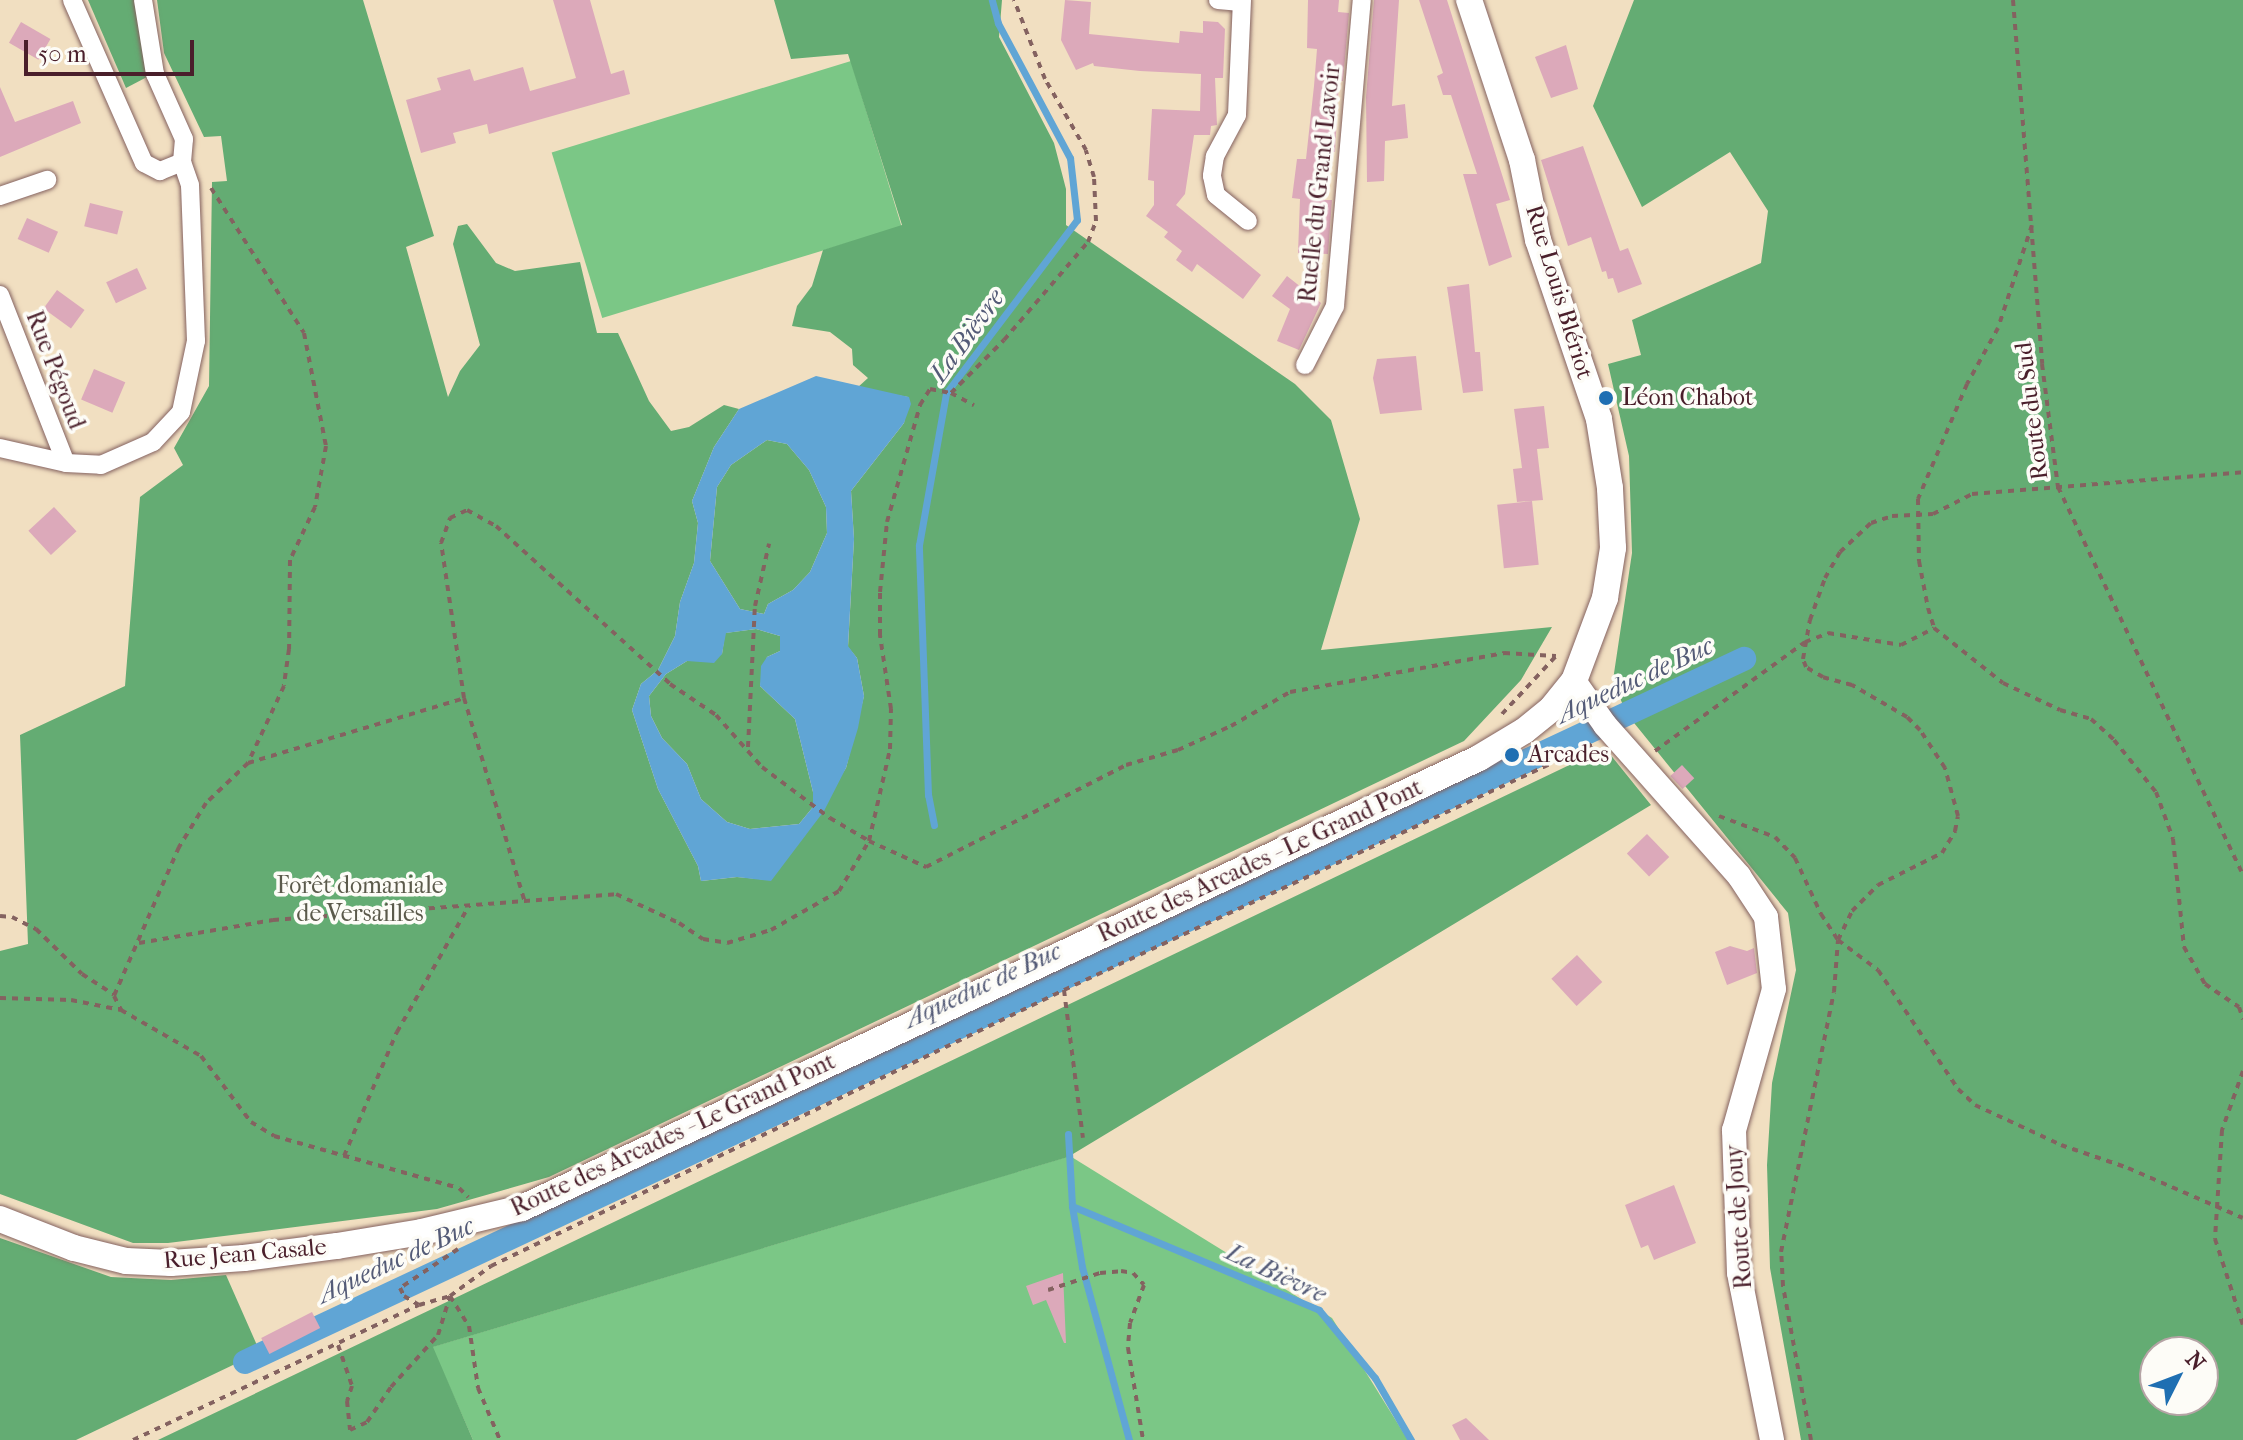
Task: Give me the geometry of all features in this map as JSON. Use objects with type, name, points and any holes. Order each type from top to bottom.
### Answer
[{"type":"main road","name":"Rue Louis Blériot","points":[[1469,0],[1522,160],[1538,240],[1599,419],[1610,488],[1613,548],[1605,598],[1574,681]]},
{"type":"main road","name":"Route des Arcades - Le Grand Pont","points":[[486,1218],[522,1208],[1491,751],[1524,731],[1552,708],[1574,681]]},
{"type":"main road","name":"Rue Jean Casale","points":[[0,1219],[74,1248],[126,1261],[171,1263],[322,1248],[486,1218]]},
{"type":"street","points":[[72,0],[144,163],[160,171],[182,162]]},
{"type":"street","points":[[0,448],[66,463],[101,465],[153,442],[181,412],[196,341],[190,185],[182,162],[184,139],[155,74],[143,0]]},
{"type":"street","points":[[1218,0],[1242,1],[1237,115],[1215,156],[1212,176],[1216,195],[1248,221]]},
{"type":"street","name":"Ruelle du Grand Lavoir","points":[[1305,365],[1335,306],[1362,0]]},
{"type":"street","points":[[0,196],[47,180]]},
{"type":"street","name":"Rue Pégoud","points":[[0,295],[66,463]]},
{"type":"street","name":"Route de Jouy","points":[[1574,681],[1613,735],[1739,876],[1766,917],[1774,989],[1734,1130],[1739,1273],[1772,1440]]},
{"type":"path","points":[[951,393],[1063,272],[1088,242],[1096,221],[1094,177],[1086,150],[1045,79],[1014,0]]},
{"type":"path","name":"Route du Sud","points":[[2013,0],[2042,364],[2058,487],[2243,874]]},
{"type":"path","points":[[114,996],[179,847],[206,803],[248,763],[284,686],[289,649],[290,560],[315,507],[326,446],[304,333],[206,182]]},
{"type":"path","points":[[2032,225],[1998,328],[1967,384],[1924,483],[1917,517],[1919,561],[1934,628],[2003,683],[2060,710],[2091,719],[2114,740],[2156,792],[2173,839],[2184,947],[2205,984],[2239,1007],[2243,1019]]},
{"type":"path","points":[[139,943],[273,920],[616,894],[679,923],[703,939],[727,943],[771,930],[839,891],[869,841],[890,749],[891,709],[880,635],[880,592],[887,522],[920,405],[930,389],[951,393],[974,405]]},
{"type":"path","points":[[1811,1440],[1783,1286],[1781,1252],[1834,992],[1838,940],[1852,911],[1878,885],[1942,853],[1955,831],[1958,816],[1945,768],[1920,730],[1907,717],[1844,681],[1812,672],[1803,659],[1805,642],[1825,578],[1840,552],[1860,531],[1881,518],[1933,514],[1960,499],[1987,491],[2243,472]]},
{"type":"path","points":[[525,902],[464,698],[441,543],[450,518],[467,510],[496,526],[670,684],[716,715],[748,747],[762,767],[830,818],[869,841],[926,867],[1126,765],[1178,750],[1231,726],[1290,692],[1504,653],[1556,656]]},
{"type":"path","points":[[748,747],[755,606],[769,544]]},
{"type":"path","points":[[1638,763],[1805,642],[1828,633],[1901,645],[1934,628]]},
{"type":"path","points":[[1491,751],[1485,733],[1556,656],[1561,645]]},
{"type":"path","points":[[248,763],[464,698]]},
{"type":"path","points":[[133,1440],[265,1375],[338,1345],[351,1335],[419,1305],[450,1296],[491,1266],[1064,990],[1613,735]]},
{"type":"path","points":[[1710,807],[1721,818],[1775,837],[1795,858],[1821,914],[1838,940],[1878,970],[1958,1089],[1975,1105],[2061,1145],[2128,1168],[2243,1218]]},
{"type":"path","points":[[344,1156],[397,1032],[469,906]]},
{"type":"path","points":[[0,916],[12,917],[36,929],[82,974],[114,996],[121,1010]]},
{"type":"path","points":[[1064,990],[1083,1138]]},
{"type":"path","points":[[0,998],[71,1000],[121,1010],[201,1056],[251,1122],[274,1136],[459,1188],[486,1218]]},
{"type":"path","points":[[2243,1071],[2222,1130],[2215,1239],[2243,1325]]},
{"type":"path","points":[[419,1305],[404,1296],[400,1288],[446,1258]]},
{"type":"path","points":[[1048,1290],[1100,1273],[1133,1273],[1144,1285],[1130,1323],[1128,1348],[1143,1440]]},
{"type":"path","points":[[338,1345],[352,1386],[347,1401],[350,1430],[367,1422],[391,1387],[438,1335],[450,1296]]},
{"type":"path","points":[[450,1296],[469,1326],[478,1388],[500,1440]]},
{"type":"green space","points":[[88,0],[135,0],[147,77],[126,88]]},
{"type":"green space","name":"Forêt domaniale de Versailles","points":[[157,0],[363,0],[434,236],[406,247],[448,397],[460,371],[480,345],[453,244],[458,226],[467,224],[496,263],[515,271],[580,262],[597,333],[618,333],[649,401],[671,431],[689,427],[724,405],[739,409],[714,447],[692,501],[698,523],[694,563],[680,602],[675,636],[658,670],[641,684],[632,710],[658,789],[698,866],[701,881],[737,877],[771,880],[846,768],[864,696],[857,658],[848,647],[854,539],[851,491],[904,423],[908,397],[857,388],[868,378],[853,365],[852,349],[830,332],[792,326],[797,306],[812,286],[823,250],[902,225],[848,54],[791,59],[774,0],[1002,0],[999,37],[1054,143],[1066,189],[1066,225],[1295,384],[1331,420],[1360,519],[1321,650],[1552,627],[1521,680],[1464,741],[549,1177],[437,1209],[168,1243],[133,1243],[0,1194],[0,951],[28,944],[20,735],[125,686],[140,497],[183,465],[174,448],[209,386],[212,182],[227,181],[221,136],[204,137],[164,53]]},
{"type":"green space","points":[[1634,0],[2243,0],[2243,1440],[1801,1440],[1770,1268],[1767,1165],[1772,1083],[1796,970],[1788,913],[1626,713],[1613,680],[1632,553],[1629,456],[1608,364],[1641,355],[1632,320],[1761,263],[1768,211],[1730,152],[1642,207],[1593,106]]},
{"type":"green space","points":[[851,61],[902,226],[602,318],[552,153]]},
{"type":"green space","points":[[767,440],[787,444],[809,470],[826,507],[827,533],[810,572],[793,590],[768,604],[764,614],[740,609],[710,561],[717,487],[731,465]]},
{"type":"green space","points":[[756,629],[780,636],[780,651],[767,657],[760,686],[795,719],[813,792],[813,807],[799,824],[750,829],[727,822],[701,799],[687,764],[662,738],[651,716],[649,696],[666,674],[687,661],[722,654],[725,633]]},
{"type":"green space","points":[[1605,748],[1651,805],[1068,1157],[433,1347],[473,1440],[158,1440]]},
{"type":"green space","points":[[1070,1156],[1332,1318],[1408,1440],[473,1440],[432,1347]]},
{"type":"green space","points":[[0,1238],[111,1277],[171,1280],[226,1275],[260,1352],[76,1440],[0,1440]]},
{"type":"water","points":[[816,376],[909,397],[911,404],[904,423],[851,491],[854,539],[848,646],[857,658],[864,696],[846,768],[824,811],[771,881],[737,877],[701,881],[698,866],[658,789],[632,710],[641,684],[658,670],[675,636],[680,602],[694,563],[698,523],[692,501],[714,447],[739,409]],"holes":[[[767,440],[787,444],[809,470],[826,507],[827,533],[810,572],[793,590],[768,604],[764,614],[740,609],[710,561],[717,487],[731,465]],[[756,629],[780,636],[780,651],[767,657],[761,666],[760,686],[795,719],[813,792],[813,807],[799,824],[750,829],[727,822],[701,799],[687,764],[662,738],[651,716],[649,696],[666,674],[687,661],[714,663],[722,654],[726,633]]]},
{"type":"building","points":[[553,0],[590,0],[611,74],[624,70],[630,94],[489,134],[487,124],[453,133],[456,143],[421,153],[406,100],[441,90],[437,78],[470,69],[474,81],[523,67],[530,91],[576,78]]},
{"type":"building","points":[[1065,0],[1091,2],[1089,34],[1179,43],[1180,31],[1203,33],[1203,21],[1218,22],[1225,29],[1223,78],[1215,78],[1217,125],[1211,126],[1210,135],[1194,135],[1185,194],[1176,205],[1261,275],[1243,299],[1197,264],[1192,272],[1176,260],[1182,251],[1164,237],[1168,232],[1146,216],[1154,205],[1154,181],[1148,180],[1152,109],[1200,111],[1201,74],[1140,71],[1094,66],[1093,63],[1076,70],[1061,40]]},
{"type":"building","points":[[1308,0],[1339,0],[1338,12],[1349,13],[1343,81],[1339,81],[1335,152],[1325,151],[1324,200],[1332,200],[1328,254],[1298,253],[1300,199],[1292,198],[1297,159],[1306,159],[1317,49],[1307,48]]},
{"type":"building","points":[[1374,0],[1399,0],[1392,106],[1405,104],[1408,138],[1385,141],[1384,181],[1367,182],[1366,97]]},
{"type":"building","points":[[1419,0],[1447,0],[1510,200],[1496,204],[1512,257],[1489,266],[1463,174],[1477,174],[1451,95],[1443,95],[1437,76],[1443,73]]},
{"type":"building","points":[[21,22],[50,39],[38,60],[9,43]]},
{"type":"building","points":[[1566,45],[1578,89],[1551,98],[1535,57]]},
{"type":"building","points":[[0,87],[15,122],[73,101],[81,123],[0,157]]},
{"type":"building","points":[[1583,146],[1620,251],[1628,248],[1642,284],[1618,293],[1613,278],[1608,279],[1606,271],[1602,272],[1591,237],[1568,246],[1541,160]]},
{"type":"building","points":[[90,203],[123,211],[117,235],[84,226]]},
{"type":"building","points":[[27,218],[58,232],[49,253],[18,239]]},
{"type":"building","points":[[137,268],[147,289],[116,303],[106,282]]},
{"type":"building","points":[[1287,276],[1321,303],[1299,350],[1277,341],[1290,309],[1272,296]]},
{"type":"building","points":[[1469,284],[1475,352],[1480,352],[1483,391],[1463,393],[1447,287]]},
{"type":"building","points":[[57,290],[85,310],[71,329],[43,309]]},
{"type":"building","points":[[1416,356],[1422,410],[1380,414],[1373,378],[1377,359]]},
{"type":"building","points":[[94,369],[125,382],[112,413],[81,399]]},
{"type":"building","points":[[1544,406],[1549,448],[1537,449],[1543,500],[1517,502],[1513,469],[1522,468],[1514,409]]},
{"type":"building","points":[[1532,501],[1539,565],[1504,568],[1497,505]]},
{"type":"building","points":[[54,507],[77,531],[51,555],[28,531]]},
{"type":"building","points":[[1682,765],[1694,778],[1683,789],[1670,776]]},
{"type":"building","points":[[1647,834],[1669,857],[1649,876],[1627,853]]},
{"type":"building","points":[[1730,946],[1747,951],[1754,948],[1757,973],[1727,985],[1715,952]]},
{"type":"building","points":[[1577,955],[1602,982],[1577,1006],[1551,979]]},
{"type":"building","points":[[1674,1185],[1696,1243],[1654,1260],[1648,1245],[1641,1248],[1625,1205]]},
{"type":"building","points":[[1063,1273],[1066,1343],[1046,1300],[1033,1305],[1026,1286]]},
{"type":"building","points":[[312,1312],[320,1328],[269,1354],[261,1338]]},
{"type":"building","points":[[1466,1418],[1489,1440],[1460,1440],[1452,1425]]},
{"type":"waterway","name":"La Bièvre","points":[[934,825],[928,795],[919,545],[946,393],[1077,220],[1070,158],[998,23],[992,0]]},
{"type":"waterway","name":"Aqueduc de Buc","points":[[245,1362],[1744,659]]},
{"type":"waterway","name":"La Bièvre","points":[[1068,1134],[1072,1206],[1082,1267],[1129,1440]]},
{"type":"waterway","name":"La Bièvre","points":[[1072,1206],[1319,1310],[1375,1378],[1411,1440]]},
{"type":"place","name":"Léon Chabot","points":[[1606,398]]},
{"type":"place","name":"Arcades","points":[[1512,755]]}]
